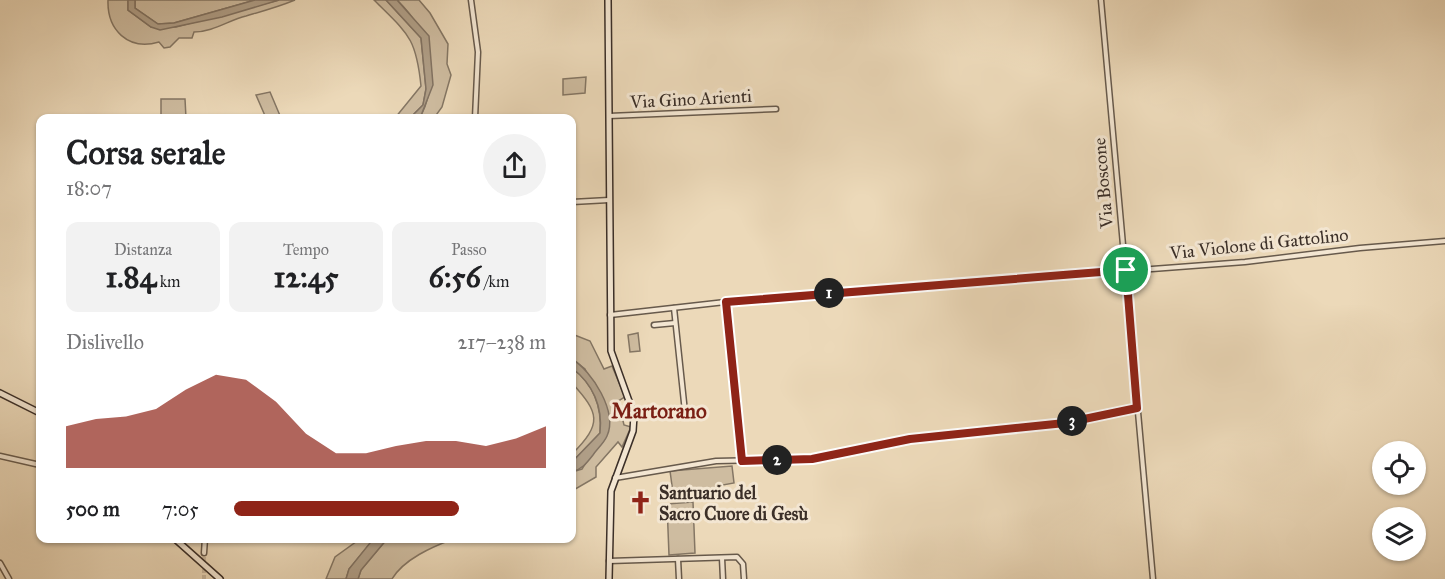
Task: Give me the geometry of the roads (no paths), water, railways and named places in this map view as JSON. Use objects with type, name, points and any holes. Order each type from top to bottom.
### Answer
[{"type":"main road","points":[[608,0],[611,351],[634,415],[633,431],[614,478],[610,509],[609,579]]},
{"type":"main road","points":[[0,393],[36,411]]},
{"type":"main road","points":[[180,543],[220,579]]},
{"type":"street","points":[[471,0],[478,52],[475,114]]},
{"type":"street","name":"Via Boscone","points":[[1101,0],[1114,165],[1126,270],[1153,579]]},
{"type":"street","name":"Via Gino Arienti","points":[[608,116],[776,109]]},
{"type":"street","points":[[576,202],[609,200]]},
{"type":"street","name":"Via Violone di Gattolino","points":[[609,315],[726,302],[1245,262],[1360,248],[1445,241]]},
{"type":"street","points":[[726,302],[742,461]]},
{"type":"street","points":[[674,308],[685,412]]},
{"type":"street","points":[[654,325],[675,323]]},
{"type":"street","points":[[614,478],[717,461],[812,459],[910,439],[1065,423],[1137,408]]},
{"type":"street","points":[[0,456],[36,464]]},
{"type":"street","points":[[204,553],[205,543]]},
{"type":"street","points":[[609,561],[737,557],[743,564],[744,579]]},
{"type":"street","points":[[722,558],[723,579]]},
{"type":"street","points":[[678,559],[680,579]]},
{"type":"street","points":[[0,563],[9,579]]},
{"type":"tunnel","points":[[204,553],[204,579]]},
{"type":"place","name":"Santuario del Sacro Cuore di Gesù","points":[[641,503]]},
{"type":"district","name":"Martorano","points":[[659,411]]}]
